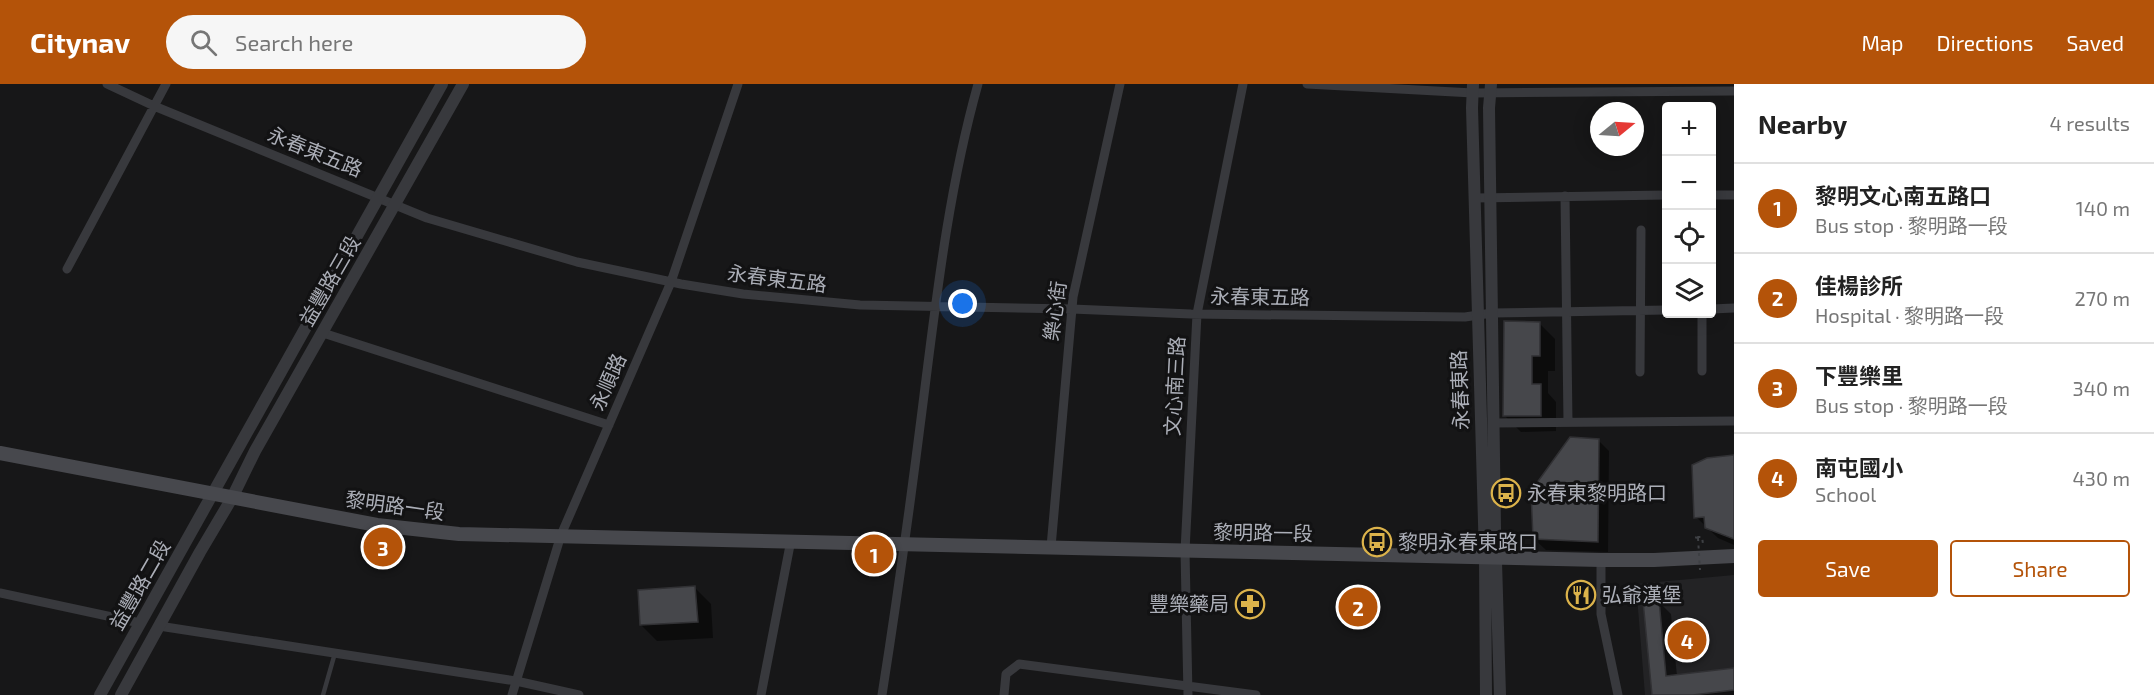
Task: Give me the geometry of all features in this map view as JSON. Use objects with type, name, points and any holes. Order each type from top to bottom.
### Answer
[{"type":"main road","name":"黎明路一段","points":[[0,453],[377,525],[459,534],[1601,560],[1734,556]]},
{"type":"street","name":"永春東五路","points":[[107,84],[154,106],[437,221],[577,262],[671,282],[743,294],[860,305],[1197,314],[1465,317],[1492,313],[1662,310]]},
{"type":"street","points":[[67,269],[166,84]]},
{"type":"street","name":"益豐路三段","points":[[214,495],[442,84]]},
{"type":"street","name":"益豐路三段","points":[[232,498],[255,451],[324,333],[463,84]]},
{"type":"street","name":"永順路","points":[[512,695],[561,535],[671,282],[738,84]]},
{"type":"street","points":[[882,695],[906,543],[935,307],[958,167],[978,84]]},
{"type":"street","name":"樂心街","points":[[1051,547],[1072,309],[1120,84]]},
{"type":"street","name":"文心南三路","points":[[1188,690],[1185,551],[1197,314],[1243,84]]},
{"type":"street","points":[[1307,84],[1473,89],[1734,91]]},
{"type":"street","name":"永春東路","points":[[1473,89],[1477,314],[1500,695]]},
{"type":"street","name":"永春東路","points":[[1486,695],[1493,423],[1491,89]]},
{"type":"street","points":[[1474,198],[1662,195]]},
{"type":"street","points":[[1716,195],[1734,195]]},
{"type":"street","points":[[1565,196],[1568,422]]},
{"type":"street","points":[[1640,372],[1641,230]]},
{"type":"street","points":[[1716,309],[1734,309]]},
{"type":"street","points":[[1702,318],[1702,371]]},
{"type":"street","points":[[324,333],[609,425]]},
{"type":"street","points":[[1493,423],[1734,421]]},
{"type":"street","name":"益豐路二段","points":[[100,695],[214,495]]},
{"type":"street","name":"益豐路二段","points":[[121,695],[232,498]]},
{"type":"street","points":[[760,695],[791,540]]},
{"type":"street","points":[[1601,560],[1601,614],[1618,695]]},
{"type":"street","points":[[0,593],[140,623]]},
{"type":"street","points":[[159,626],[516,681],[579,695]]},
{"type":"street","points":[[1004,695],[1006,674],[1019,664],[1188,690],[1256,695]]},
{"type":"lane","points":[[323,695],[334,653]]},
{"type":"path","points":[[1700,538],[1700,570]]},
{"type":"shaded area","points":[[1734,575],[1734,695],[1645,695],[1636,584]]},
{"type":"building","points":[[1504,321],[1540,322],[1540,356],[1532,356],[1532,384],[1541,384],[1541,416],[1503,416]]},
{"type":"building","points":[[1570,437],[1599,439],[1598,542],[1533,539],[1531,491]]},
{"type":"building","points":[[1734,455],[1734,539],[1705,528],[1704,517],[1694,518],[1692,465],[1707,458]]},
{"type":"building","points":[[695,586],[698,622],[640,625],[638,590]]},
{"type":"building","points":[[1659,600],[1666,676],[1734,668],[1734,690],[1693,695],[1652,695],[1643,601]]},
{"type":"place","name":"永春東黎明路口","points":[[1506,493]]},
{"type":"place","name":"黎明永春東路口","points":[[1377,542]]},
{"type":"place","name":"下豐樂里","points":[[383,547]]},
{"type":"place","name":"黎明文心南五路口","points":[[874,554]]},
{"type":"place","name":"弘爺漢堡","points":[[1581,595]]},
{"type":"place","name":"豐樂藥局","points":[[1250,604]]},
{"type":"place","name":"佳楊診所","points":[[1358,607]]},
{"type":"place","name":"南屯國小","points":[[1687,640]]}]
